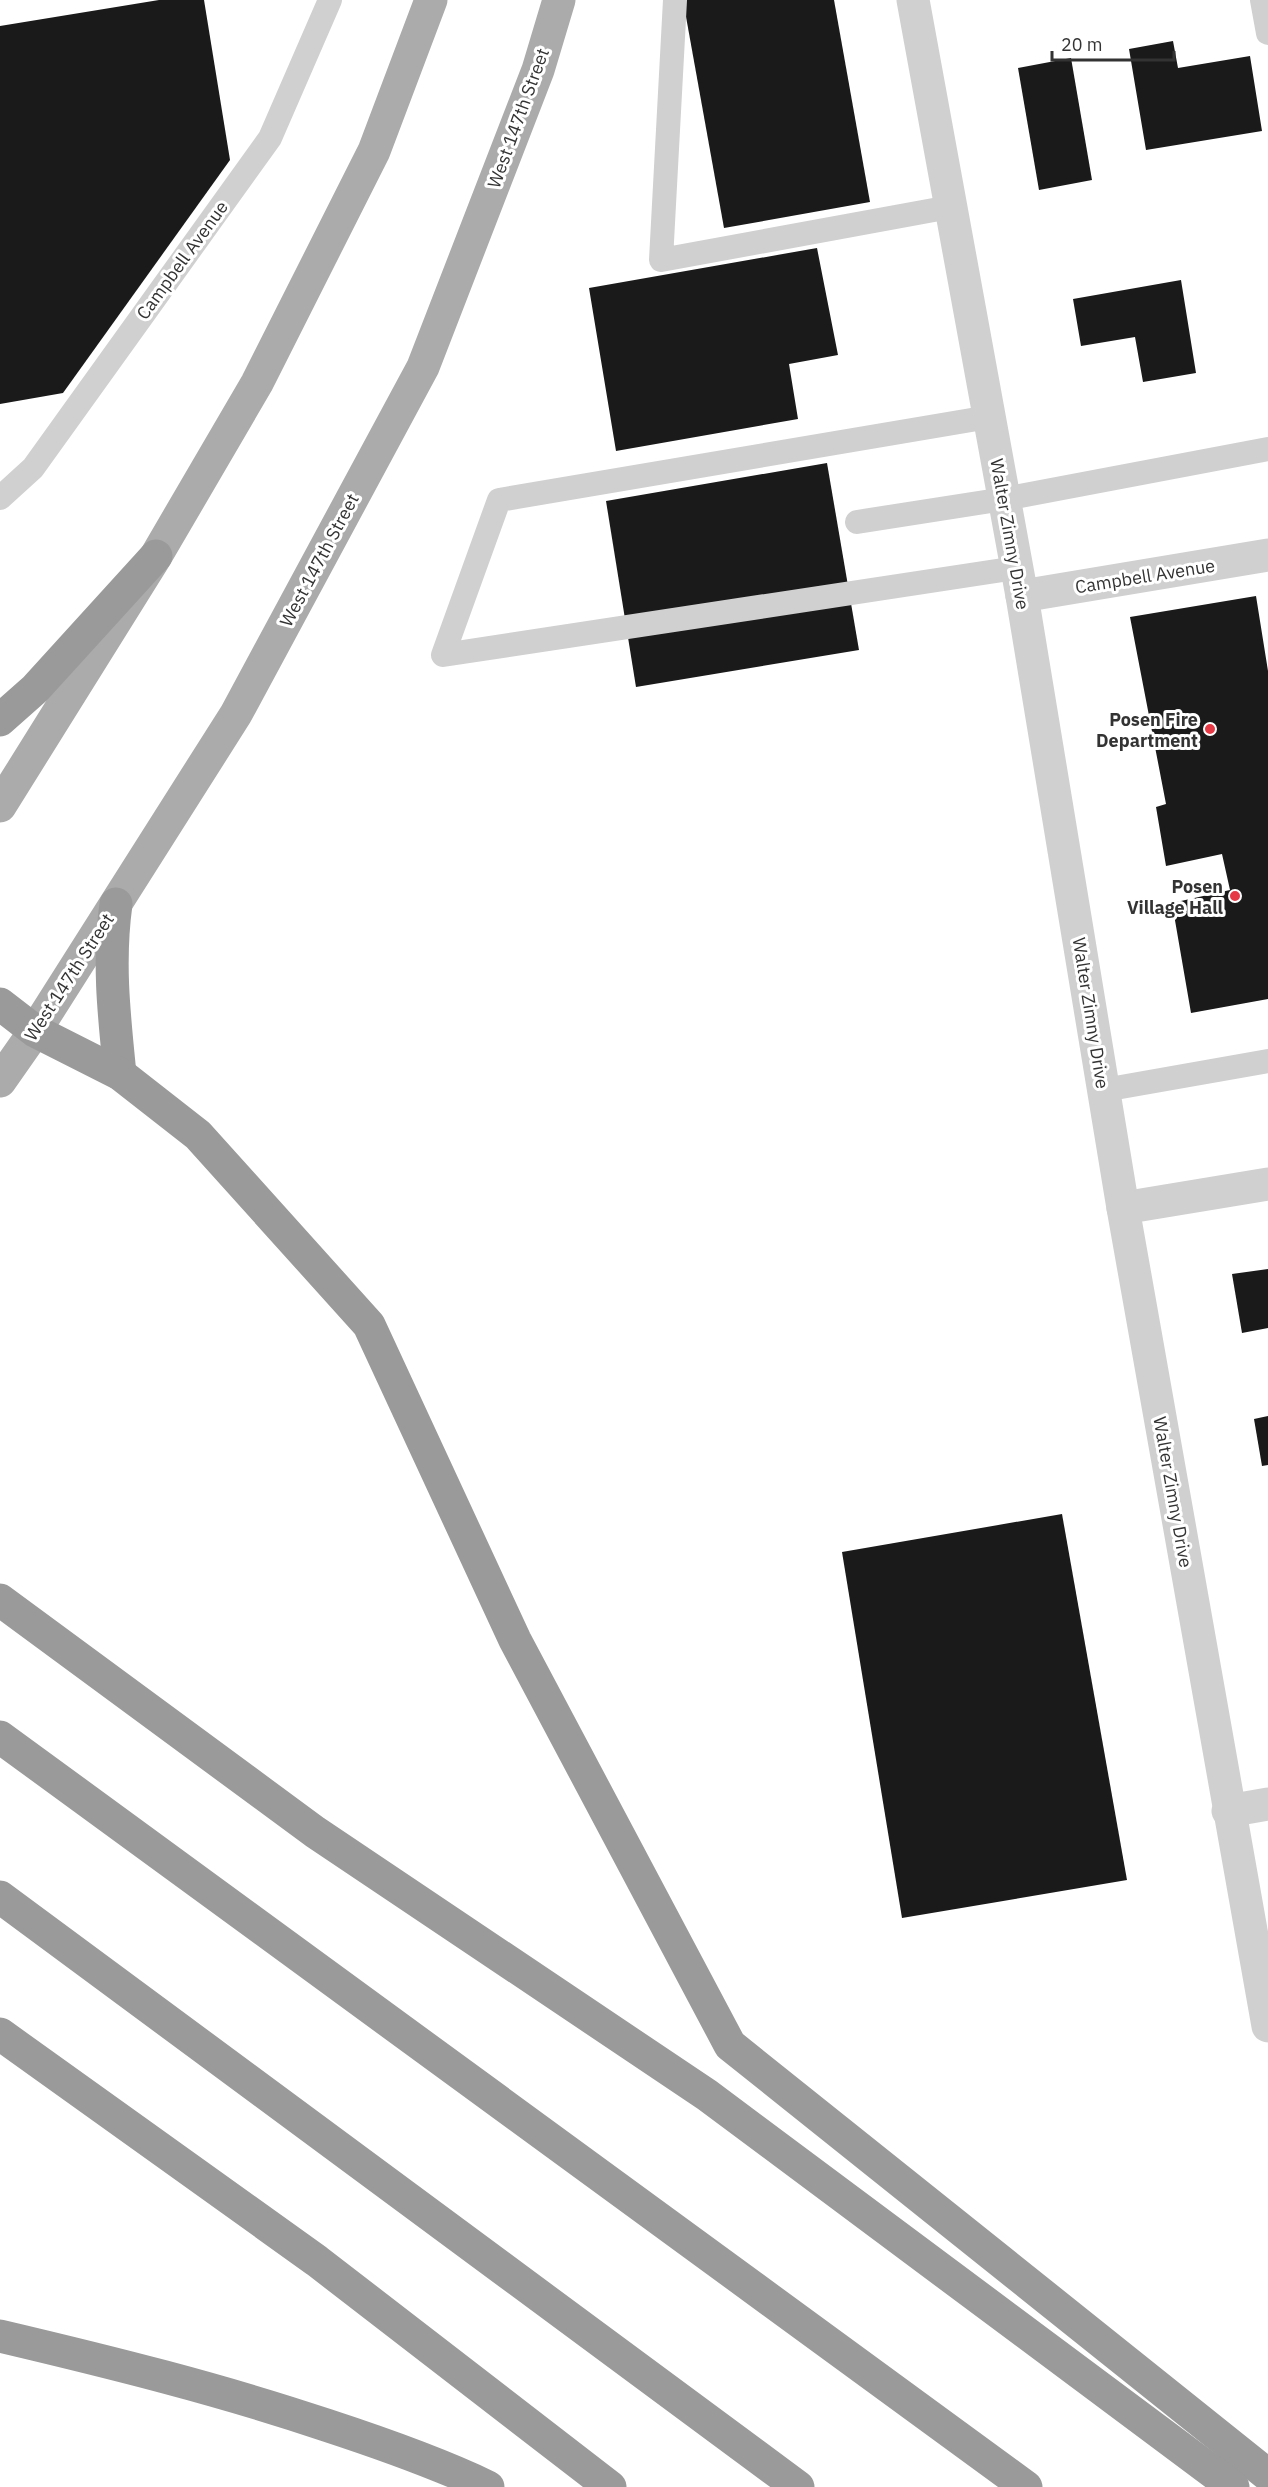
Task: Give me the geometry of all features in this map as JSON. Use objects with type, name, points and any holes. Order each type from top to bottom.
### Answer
[{"type":"highway","points":[[0,720],[35,689],[156,556]]},
{"type":"highway","points":[[116,904],[110,946],[112,998],[120,1074]]},
{"type":"highway","points":[[0,1004],[35,1031],[120,1074],[198,1135],[369,1325],[515,1640],[730,2045],[1268,2475]]},
{"type":"highway","points":[[0,1031],[35,1031]]},
{"type":"highway","points":[[0,1600],[315,1832],[706,2095],[1233,2487]]},
{"type":"highway","points":[[0,1737],[1026,2487]]},
{"type":"highway","points":[[0,1897],[798,2487]]},
{"type":"highway","points":[[0,2034],[317,2261],[610,2487]]},
{"type":"highway","points":[[0,2336],[145,2370],[264,2404],[379,2442],[488,2487]]},
{"type":"main road","points":[[0,806],[156,556],[257,383],[374,151],[431,0]]},
{"type":"main road","name":"West 147th Street","points":[[0,1081],[35,1031],[236,714],[423,367],[538,70],[559,0]]},
{"type":"street","name":"Walter Zimny Drive","points":[[913,0],[1019,582],[1123,1208],[1228,1811],[1268,2026]]},
{"type":"street","name":"Campbell Avenue","points":[[1019,582],[1268,555]]},
{"type":"street","points":[[1123,1208],[1268,1184]]},
{"type":"street","points":[[1228,1811],[1268,1804]]},
{"type":"lane","name":"Campbell Avenue","points":[[0,498],[33,468],[270,138],[330,0]]},
{"type":"lane","points":[[675,0],[661,260],[950,207]]},
{"type":"lane","points":[[1262,0],[1268,33]]},
{"type":"lane","points":[[989,417],[499,500],[443,656],[1019,582]]},
{"type":"lane","points":[[857,522],[1004,499],[1268,449]]},
{"type":"lane","points":[[1104,1090],[1268,1061]]},
{"type":"building","points":[[159,0],[204,0],[230,160],[63,393],[0,404],[0,26]]},
{"type":"building","points":[[683,0],[834,0],[870,202],[724,228]]},
{"type":"building","points":[[1173,41],[1178,68],[1250,56],[1262,131],[1146,150],[1129,49]]},
{"type":"building","points":[[1071,58],[1092,180],[1039,190],[1018,68]]},
{"type":"building","points":[[817,248],[838,355],[789,364],[798,419],[616,451],[589,288]]},
{"type":"building","points":[[1181,280],[1196,373],[1143,382],[1135,337],[1081,346],[1073,299]]},
{"type":"building","points":[[827,463],[859,650],[636,687],[606,501]]},
{"type":"building","points":[[1256,596],[1268,671],[1268,999],[1191,1013],[1172,903],[1230,890],[1222,854],[1166,866],[1156,807],[1166,804],[1130,617]]},
{"type":"building","points":[[1268,1269],[1268,1328],[1242,1333],[1232,1274]]},
{"type":"building","points":[[1268,1416],[1268,1465],[1262,1466],[1254,1419]]},
{"type":"building","points":[[1062,1514],[1127,1880],[902,1918],[842,1552]]},
{"type":"place","name":"Posen Fire Department","points":[[1210,729]]},
{"type":"place","name":"Posen Village Hall","points":[[1235,896]]}]
